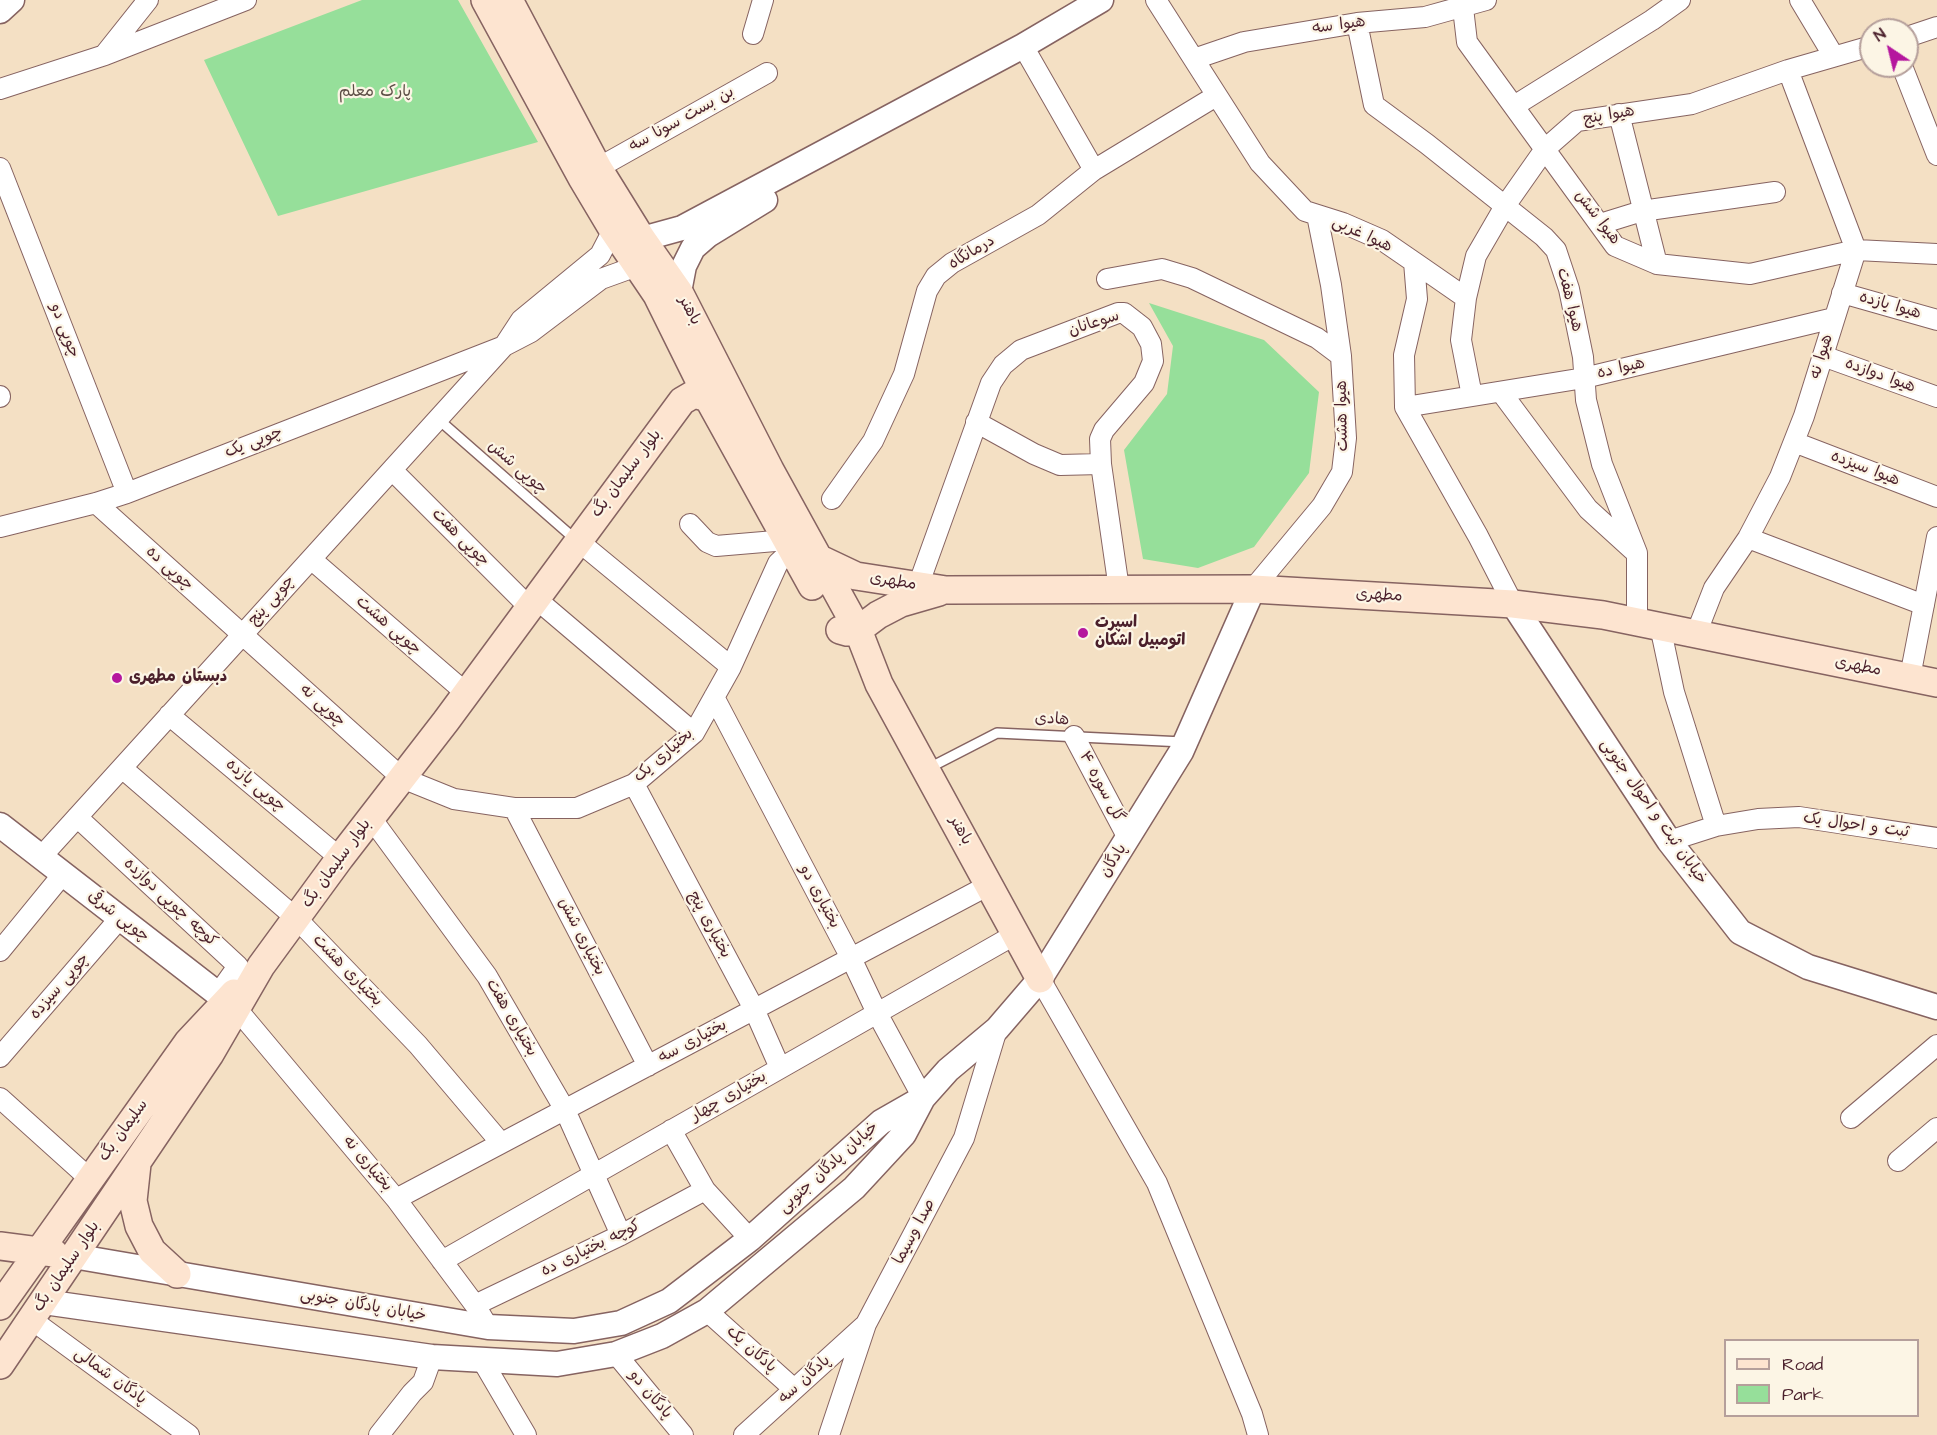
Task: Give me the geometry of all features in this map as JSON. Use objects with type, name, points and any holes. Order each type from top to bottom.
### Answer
[{"type":"main road","name":"باهنر","points":[[485,0],[582,178],[613,230],[657,295],[708,398],[790,545],[847,629],[879,684],[1040,979]]},
{"type":"main road","name":"باهنر","points":[[509,0],[598,168],[642,239],[679,291],[770,470],[818,558],[847,629]]},
{"type":"main road","name":"بلوار سلیمان بگ","points":[[0,1365],[210,1054],[227,1001],[261,966],[297,919],[340,858],[466,693],[682,401],[694,394],[708,398]]},
{"type":"main road","name":"مطهری","points":[[818,558],[856,576],[946,590],[1253,589],[1513,604],[1603,615],[1937,683]]},
{"type":"main road","points":[[847,629],[901,603],[946,590]]},
{"type":"main road","name":"سلیمان بگ","points":[[2,1301],[188,1042],[227,1001]]},
{"type":"main road","points":[[137,1162],[133,1201],[139,1226],[152,1251],[177,1274]]},
{"type":"main road","name":"خیابان پادگان جنوبی","points":[[0,1246],[73,1256]]},
{"type":"main road","points":[[2,1301],[38,1311]]},
{"type":"street","points":[[0,11],[12,0]]},
{"type":"street","points":[[105,55],[148,0]]},
{"type":"street","points":[[0,89],[105,55],[246,0]]},
{"type":"street","points":[[753,34],[763,0]]},
{"type":"street","points":[[642,239],[682,228],[1023,46],[1101,0]]},
{"type":"street","name":"هیوا غربی","points":[[1156,0],[1260,163],[1305,211],[1343,223],[1382,240],[1466,298]]},
{"type":"street","name":"هیوا سه","points":[[1194,59],[1244,42],[1357,23],[1425,17],[1486,0]]},
{"type":"street","points":[[1514,106],[1680,0]]},
{"type":"street","points":[[1800,0],[1833,55]]},
{"type":"street","name":"هیوا شش","points":[[1463,8],[1467,42],[1615,246],[1657,264],[1750,274],[1856,250],[1937,254]]},
{"type":"street","name":"هیوا هفت","points":[[1357,23],[1374,105],[1544,237],[1556,250],[1569,290],[1583,357],[1586,400],[1602,464],[1637,554],[1649,624],[1674,692],[1716,826]]},
{"type":"street","points":[[1919,34],[1936,30]]},
{"type":"street","points":[[1023,46],[1094,170]]},
{"type":"street","name":"هیوا پنج","points":[[1472,396],[1461,340],[1466,298],[1476,256],[1505,206],[1545,149],[1577,121],[1692,104],[1833,55],[1859,49]]},
{"type":"street","points":[[1788,70],[1856,250]]},
{"type":"street","name":"بن بست سونا سه","points":[[598,168],[766,73]]},
{"type":"street","points":[[1907,78],[1937,155]]},
{"type":"street","name":"درمانگاه","points":[[832,499],[873,441],[903,374],[927,291],[936,276],[952,262],[1038,215],[1094,170],[1216,96]]},
{"type":"street","points":[[1619,114],[1657,264]]},
{"type":"street","points":[[679,291],[684,266],[693,248],[708,235],[792,184],[836,144]]},
{"type":"street","name":"چوپی دو","points":[[0,168],[127,493]]},
{"type":"street","points":[[1600,224],[1642,211],[1775,192]]},
{"type":"street","name":"هیوا هشت","points":[[1253,589],[1322,506],[1342,472],[1346,438],[1341,356],[1317,215]]},
{"type":"street","points":[[504,346],[521,320],[600,255],[613,230]]},
{"type":"street","name":"هیوا نه","points":[[1696,634],[1714,588],[1748,538],[1780,477],[1794,442],[1856,250]]},
{"type":"street","points":[[1414,262],[1417,299],[1404,355],[1405,407],[1478,536],[1513,604]]},
{"type":"street","name":"چوپی یک","points":[[0,527],[127,493],[504,346],[531,333],[601,279],[637,266]]},
{"type":"street","points":[[1107,279],[1162,269],[1192,278],[1317,338],[1341,356]]},
{"type":"street","name":"هیوا یازده","points":[[1842,293],[1937,320]]},
{"type":"street","name":"سوعانان","points":[[918,586],[991,383],[1004,365],[1021,350],[1118,313],[1124,313],[1142,327],[1151,344],[1153,361],[1144,383],[1104,430],[1100,439],[1101,464],[1119,589]]},
{"type":"street","name":"هیوا ده","points":[[1405,407],[1584,378],[1834,318]]},
{"type":"street","name":"چوپی پنج","points":[[41,857],[504,346]]},
{"type":"street","name":"هیوا دوازده","points":[[1822,356],[1937,396]]},
{"type":"street","points":[[1501,392],[1588,509],[1637,554]]},
{"type":"street","points":[[976,422],[1034,454],[1060,465],[1101,464]]},
{"type":"street","name":"هیوا سیزده","points":[[1794,442],[1937,497]]},
{"type":"street","name":"چوپی هفت","points":[[392,470],[532,603],[694,733]]},
{"type":"street","name":"چوپی ده","points":[[96,503],[242,634]]},
{"type":"street","points":[[690,524],[707,542],[716,546],[790,545]]},
{"type":"street","points":[[1910,677],[1937,537]]},
{"type":"street","points":[[1748,538],[1924,605]]},
{"type":"street","points":[[577,540],[731,667]]},
{"type":"street","name":"بختیاری یک","points":[[402,778],[454,799],[514,807],[577,808],[634,784],[694,733],[731,667],[778,564],[790,545]]},
{"type":"street","name":"چوپی هشت","points":[[311,559],[466,693]]},
{"type":"street","name":"پادگان","points":[[923,1098],[948,1070],[997,1029],[1040,979],[1186,742],[1253,589]]},
{"type":"street","name":"خیابان ثبت و احوال جنوبی","points":[[1513,604],[1669,841],[1740,932],[1808,967],[1934,1008]]},
{"type":"street","name":"چوپی نه","points":[[242,634],[402,778]]},
{"type":"street","name":"بختیاری دو","points":[[714,697],[923,1098]]},
{"type":"street","name":"چوپی یازده","points":[[169,715],[340,858]]},
{"type":"street","name":"گل سوره ۴","points":[[1074,736],[1128,838]]},
{"type":"street","name":"بختیاری هشت","points":[[122,768],[297,919],[418,1046],[501,1143]]},
{"type":"street","name":"بختیاری پنج","points":[[634,784],[754,1009],[780,1068]]},
{"type":"street","name":"بختیاری شش","points":[[514,807],[648,1066]]},
{"type":"street","name":"کوچه چوپی دوازده","points":[[77,817],[238,966],[227,1001]]},
{"type":"street","name":"ثبت و احوال یک","points":[[1669,841],[1716,826],[1758,819],[1799,817],[1937,838]]},
{"type":"street","name":"بختیاری هفت","points":[[371,818],[486,976],[565,1110],[621,1235]]},
{"type":"street","name":"چوپی شرقی","points":[[0,825],[227,1001]]},
{"type":"street","points":[[0,951],[63,874]]},
{"type":"street","name":"بختیاری سه","points":[[396,1199],[989,885]]},
{"type":"street","name":"چوپی سیزده","points":[[0,1057],[120,918]]},
{"type":"street","name":"بختیاری چهار","points":[[442,1261],[1016,934]]},
{"type":"street","points":[[1040,979],[1157,1183],[1244,1394],[1258,1435]]},
{"type":"street","name":"بختیاری نه","points":[[227,1001],[396,1199],[475,1305],[488,1327]]},
{"type":"street","name":"صدا وسیما","points":[[829,1435],[866,1324],[964,1138],[997,1029]]},
{"type":"street","points":[[1851,1118],[1937,1045]]},
{"type":"street","points":[[0,1098],[90,1179]]},
{"type":"street","name":"خیابان پادگان جنوبی","points":[[73,1256],[488,1327],[574,1331],[621,1323],[669,1301],[750,1239],[881,1122],[923,1098]]},
{"type":"street","name":"خیابان پادگان جنوبی","points":[[38,1311],[432,1358],[557,1364],[616,1354],[662,1336],[707,1311],[855,1188],[904,1134],[923,1098]]},
{"type":"street","points":[[1898,1161],[1937,1128]]},
{"type":"street","points":[[671,1130],[705,1190],[750,1239]]},
{"type":"street","name":"کوچه بختیاری ده","points":[[475,1305],[621,1235],[705,1190]]},
{"type":"street","name":"پادگان شمالی","points":[[38,1311],[189,1435]]},
{"type":"street","name":"پادگان یک","points":[[707,1311],[794,1389]]},
{"type":"street","name":"پادگان سه","points":[[744,1435],[866,1324]]},
{"type":"street","name":"پادگان دو","points":[[616,1354],[683,1435]]},
{"type":"street","points":[[379,1435],[423,1382],[432,1358]]},
{"type":"street","points":[[482,1360],[526,1435]]},
{"type":"lane","name":"چوپی شش","points":[[438,419],[577,540]]},
{"type":"lane","name":"هادی","points":[[926,770],[998,733],[1186,742]]},
{"type":"green space","name":"پارک معلم","points":[[362,0],[458,0],[538,142],[278,216],[204,60]]},
{"type":"green space","points":[[1149,303],[1264,340],[1319,392],[1309,473],[1254,547],[1198,568],[1143,559],[1124,450],[1167,394],[1173,346]]},
{"type":"place","name":"اسپرت اتومبیل اشکان","points":[[1083,633]]},
{"type":"place","name":"دبستان مطهری","points":[[117,678]]}]
